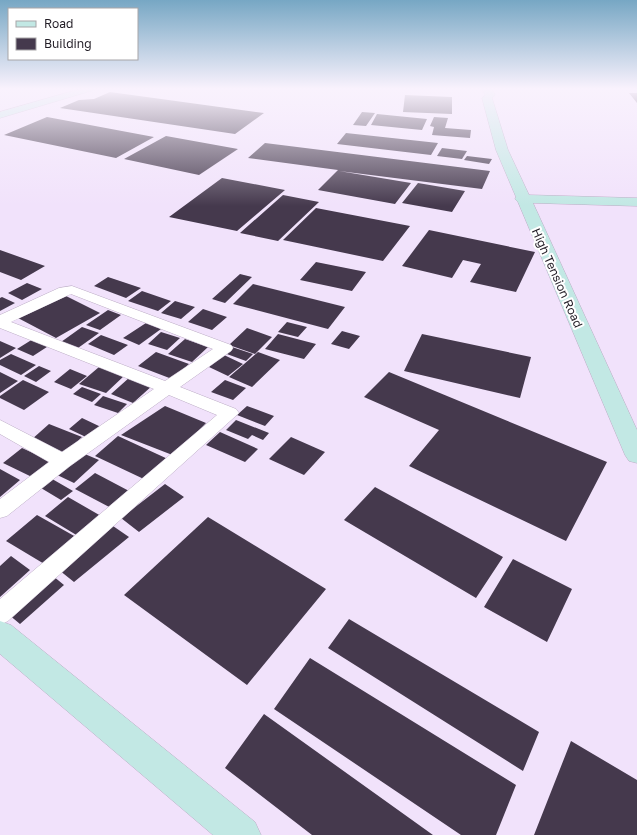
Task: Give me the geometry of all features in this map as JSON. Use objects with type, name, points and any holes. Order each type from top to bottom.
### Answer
[{"type":"main road","name":"High Tension Road","points":[[495,128],[502,150],[522,199],[637,456]]},
{"type":"main road","points":[[522,199],[637,202]]},
{"type":"main road","points":[[0,634],[242,835]]},
{"type":"street","points":[[0,322],[64,290],[72,290],[225,348],[167,387],[63,462],[0,510]]},
{"type":"street","points":[[0,322],[167,387],[230,414],[0,614]]},
{"type":"street","points":[[0,426],[63,462]]},
{"type":"building","points":[[21,128],[106,128],[154,137],[116,158],[4,135]]},
{"type":"building","points":[[194,128],[243,128],[235,134]]},
{"type":"building","points":[[401,128],[423,128],[422,130]]},
{"type":"building","points":[[434,128],[471,130],[470,138],[432,135]]},
{"type":"building","points":[[346,133],[438,143],[431,155],[337,144]]},
{"type":"building","points":[[166,136],[238,149],[199,175],[124,159]]},
{"type":"building","points":[[265,143],[490,171],[482,189],[339,171],[411,183],[395,204],[318,190],[338,170],[248,158]]},
{"type":"building","points":[[442,148],[467,151],[462,159],[437,156]]},
{"type":"building","points":[[467,156],[492,159],[489,164],[464,160]]},
{"type":"building","points":[[222,178],[285,190],[237,231],[169,217]]},
{"type":"building","points":[[418,183],[465,191],[452,212],[402,203]]},
{"type":"building","points":[[283,195],[319,202],[278,241],[240,233]]},
{"type":"building","points":[[316,208],[410,226],[383,261],[283,240]]},
{"type":"building","points":[[429,230],[535,252],[516,292],[470,282],[481,264],[463,260],[452,278],[402,266]]},
{"type":"building","points":[[0,250],[45,266],[21,280],[0,272]]},
{"type":"building","points":[[316,262],[366,272],[352,291],[300,280]]},
{"type":"building","points":[[240,274],[252,277],[225,303],[212,299]]},
{"type":"building","points":[[108,277],[141,288],[126,298],[94,286]]},
{"type":"building","points":[[27,283],[42,289],[22,300],[8,293]]},
{"type":"building","points":[[253,284],[345,307],[328,329],[233,304]]},
{"type":"building","points":[[142,291],[171,301],[158,311],[128,301]]},
{"type":"building","points":[[62,294],[100,313],[56,338],[18,318]]},
{"type":"building","points":[[2,297],[15,303],[0,311],[0,298]]},
{"type":"building","points":[[175,301],[195,307],[181,319],[161,313]]},
{"type":"building","points":[[203,309],[227,317],[212,330],[188,322]]},
{"type":"building","points":[[108,310],[121,315],[100,330],[86,325]]},
{"type":"building","points":[[287,322],[307,327],[298,337],[278,332]]},
{"type":"building","points":[[146,323],[161,329],[139,345],[123,338]]},
{"type":"building","points":[[82,327],[99,333],[78,348],[61,342]]},
{"type":"building","points":[[247,328],[272,337],[255,354],[229,345]]},
{"type":"building","points":[[342,331],[360,336],[349,349],[331,344]]},
{"type":"building","points":[[161,332],[180,338],[167,350],[148,344]]},
{"type":"building","points":[[278,334],[316,344],[304,359],[265,349]]},
{"type":"building","points":[[422,334],[531,357],[520,398],[404,371]]},
{"type":"building","points":[[101,335],[128,345],[114,355],[88,344]]},
{"type":"building","points":[[33,339],[50,345],[33,356],[17,349]]},
{"type":"building","points":[[185,339],[208,347],[192,362],[168,354]]},
{"type":"building","points":[[0,341],[16,348],[0,358]]},
{"type":"building","points":[[232,347],[253,354],[246,361],[224,353]]},
{"type":"building","points":[[156,352],[189,364],[172,379],[138,366]]},
{"type":"building","points":[[258,352],[280,360],[252,387],[229,377]]},
{"type":"building","points":[[11,354],[36,365],[21,375],[0,365],[0,360]]},
{"type":"building","points":[[224,355],[243,364],[228,376],[209,367]]},
{"type":"building","points":[[39,366],[51,371],[36,382],[24,376]]},
{"type":"building","points":[[99,367],[125,375],[106,393],[79,384]]},
{"type":"building","points":[[70,369],[87,376],[71,389],[54,382]]},
{"type":"building","points":[[0,372],[18,381],[0,393]]},
{"type":"building","points":[[389,372],[607,462],[566,541],[409,466],[439,430],[364,397]]},
{"type":"building","points":[[130,377],[153,385],[133,403],[111,394]]},
{"type":"building","points":[[23,380],[49,392],[24,410],[0,398],[0,396]]},
{"type":"building","points":[[225,380],[246,388],[233,400],[211,392]]},
{"type":"building","points":[[82,387],[101,394],[92,402],[73,394]]},
{"type":"building","points":[[103,396],[127,404],[118,413],[94,405]]},
{"type":"building","points":[[165,406],[206,423],[175,456],[121,435]]},
{"type":"building","points":[[247,406],[274,416],[265,426],[237,415]]},
{"type":"building","points":[[82,418],[101,427],[88,438],[69,429]]},
{"type":"building","points":[[236,420],[269,433],[263,440],[252,435],[248,439],[226,430]]},
{"type":"building","points":[[49,424],[82,437],[64,454],[31,440]]},
{"type":"building","points":[[220,432],[258,449],[245,462],[206,445]]},
{"type":"building","points":[[118,436],[170,460],[148,481],[95,456]]},
{"type":"building","points":[[291,437],[325,452],[304,475],[269,459]]},
{"type":"building","points":[[22,448],[53,462],[34,478],[3,463]]},
{"type":"building","points":[[80,452],[99,460],[74,483],[53,473]]},
{"type":"building","points":[[0,469],[20,480],[0,497]]},
{"type":"building","points":[[95,473],[131,492],[113,509],[75,489]]},
{"type":"building","points":[[47,476],[73,491],[61,500],[36,485]]},
{"type":"building","points":[[165,484],[184,497],[139,532],[121,518]]},
{"type":"building","points":[[375,487],[503,557],[476,598],[344,520]]},
{"type":"building","points":[[68,497],[101,516],[78,536],[45,516]]},
{"type":"building","points":[[37,515],[76,537],[46,565],[6,541]]},
{"type":"building","points":[[208,517],[326,589],[247,685],[124,595]]},
{"type":"building","points":[[113,526],[129,537],[74,582],[59,570]]},
{"type":"building","points":[[11,556],[30,570],[0,597],[0,566]]},
{"type":"building","points":[[513,559],[572,589],[547,642],[484,607]]},
{"type":"building","points":[[53,576],[64,585],[20,624],[8,614]]},
{"type":"building","points":[[349,619],[539,732],[523,771],[328,648]]},
{"type":"building","points":[[310,658],[516,785],[496,835],[461,835],[274,709]]},
{"type":"building","points":[[264,714],[433,835],[312,835],[225,768]]},
{"type":"building","points":[[571,741],[637,780],[637,835],[534,835]]}]
